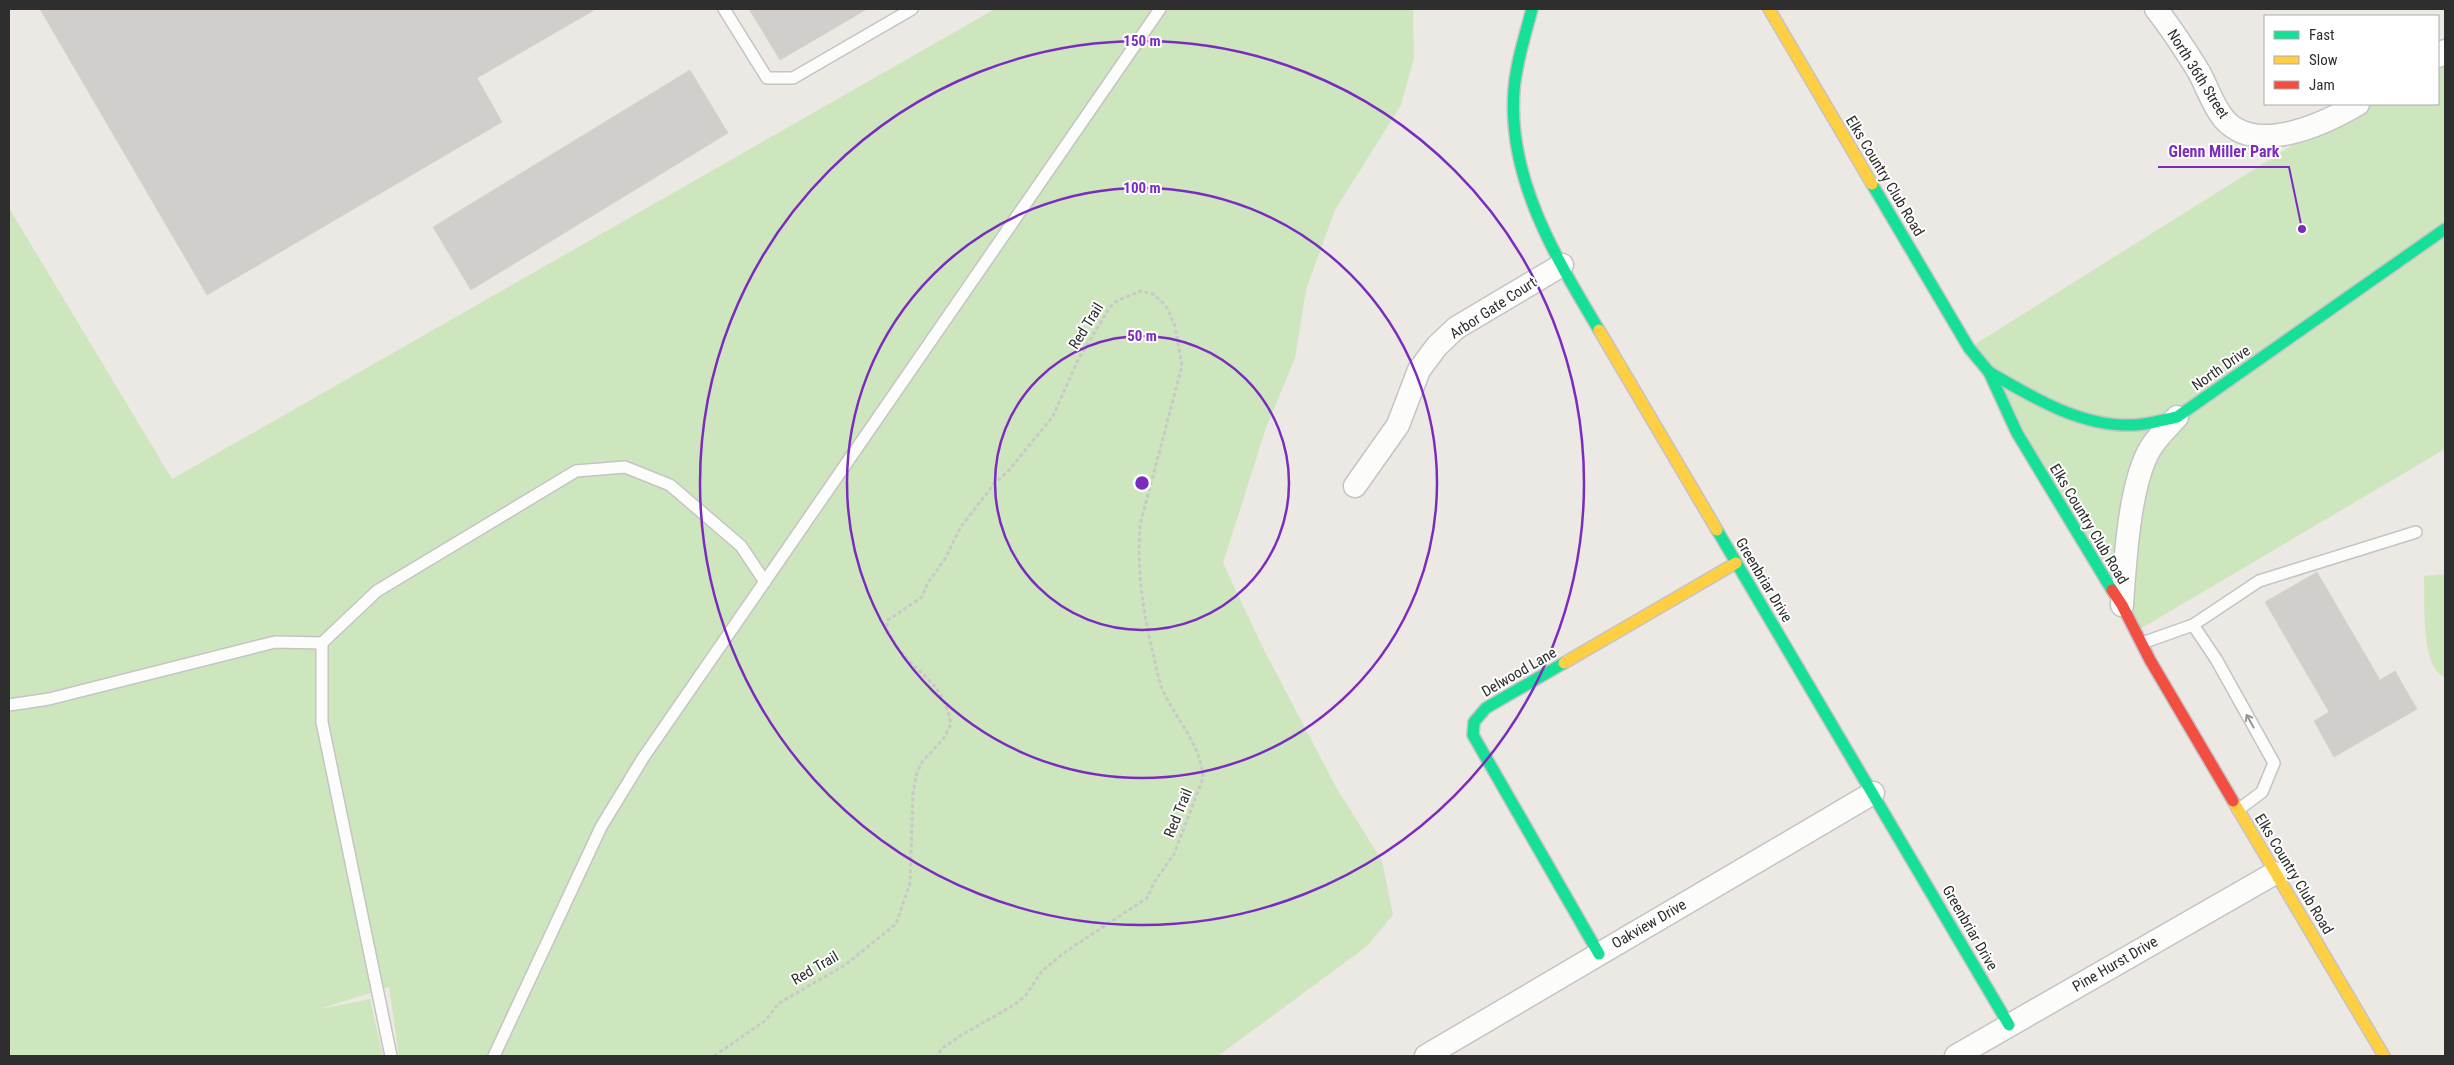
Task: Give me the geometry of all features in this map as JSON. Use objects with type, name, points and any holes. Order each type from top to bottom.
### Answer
[{"type":"street","name":"Greenbriar Drive","points":[[1532,9],[1514,91],[1518,139],[1522,172],[1553,252],[2009,1025]]},
{"type":"street","name":"Elks Country Club Road","points":[[1769,9],[1969,348],[1989,372],[2017,433],[2097,569],[2122,605],[2142,644],[2238,810],[2384,1056]]},
{"type":"street","name":"North 36th Street","points":[[2156,9],[2198,72],[2224,119],[2242,133],[2263,137],[2284,135],[2320,122],[2356,105]]},
{"type":"street","name":"North Drive","points":[[1989,372],[2038,400],[2091,420],[2130,426],[2177,417],[2445,228]]},
{"type":"street","name":"Arbor Gate Court","points":[[1355,486],[1398,425],[1419,370],[1437,346],[1456,328],[1562,265]]},
{"type":"street","points":[[2122,605],[2125,558],[2139,474],[2150,448],[2177,417]]},
{"type":"street","name":"Delwood Lane","points":[[1599,954],[1474,740],[1472,733],[1474,720],[1486,708],[1736,563]]},
{"type":"street","name":"Oakview Drive","points":[[1426,1056],[1872,793]]},
{"type":"street","name":"Pine Hurst Drive","points":[[1956,1056],[2275,873]]},
{"type":"lane","points":[[724,9],[767,78],[793,78],[912,9]]},
{"type":"lane","points":[[494,1056],[601,827],[643,758],[1160,9]]},
{"type":"lane","points":[[9,705],[49,700],[274,642],[322,643],[377,591],[576,471],[626,467],[670,486],[741,546],[765,582]]},
{"type":"lane","points":[[2142,644],[2193,625],[2259,581],[2416,532]]},
{"type":"lane","points":[[2193,625],[2216,660],[2274,763],[2262,792],[2238,810]]},
{"type":"lane","points":[[322,643],[322,722],[391,1056]]},
{"type":"path","name":"Red Trail","points":[[714,1056],[766,1020],[779,1003],[845,965],[896,924],[910,883],[913,793],[917,773],[922,762],[944,738],[951,724],[942,695],[932,681],[899,650],[886,628],[888,620],[922,597],[927,584],[945,559],[960,528],[994,484],[1010,468],[1053,416],[1078,360],[1110,307],[1129,294],[1141,291],[1147,292],[1160,300],[1170,313],[1175,326],[1182,366],[1140,525],[1138,543],[1139,577],[1147,631],[1157,673],[1175,715],[1196,745],[1204,778],[1174,854],[1154,881],[1147,898],[1065,952],[1042,971],[1026,995],[1014,1005],[960,1036],[944,1047],[936,1056]]},
{"type":"green space","points":[[995,9],[1413,9],[1414,58],[1401,105],[1335,210],[1306,290],[1295,358],[1266,428],[1223,563],[1263,648],[1336,787],[1382,861],[1393,915],[1366,947],[1218,1056],[399,1056],[389,987],[320,1009],[370,999],[383,1056],[9,1056],[9,208],[172,479]]},
{"type":"green space","points":[[2445,51],[2445,449],[2135,632],[1969,348],[2356,105],[2439,105],[2439,55]]},
{"type":"green space","points":[[2445,574],[2445,677],[2437,671],[2431,661],[2428,647],[2424,616],[2424,576]]},
{"type":"building","points":[[40,9],[596,9],[477,78],[502,122],[207,295]]},
{"type":"building","points":[[749,9],[867,9],[780,60]]},
{"type":"building","points":[[690,70],[728,133],[471,290],[433,227]]},
{"type":"building","points":[[2317,572],[2380,680],[2395,671],[2417,709],[2334,757],[2314,721],[2329,712],[2265,602]]},
{"type":"traffic: fast","points":[[1532,9],[1519,60],[1514,90],[1514,123],[1518,154],[1526,186],[1551,246],[1599,330]]},
{"type":"traffic: fast","points":[[1872,184],[1969,348],[1989,372],[2017,433],[2112,590]]},
{"type":"traffic: fast","points":[[1989,372],[2057,409],[2094,421],[2138,425],[2177,417],[2445,229]]},
{"type":"traffic: fast","points":[[1717,530],[2009,1025]]},
{"type":"traffic: fast","points":[[1564,663],[1486,708],[1474,722],[1473,735],[1599,954]]},
{"type":"traffic: slow","points":[[1769,9],[1872,184]]},
{"type":"traffic: slow","points":[[1599,330],[1717,530]]},
{"type":"traffic: slow","points":[[1564,663],[1736,563]]},
{"type":"traffic: slow","points":[[2233,801],[2384,1056]]},
{"type":"traffic: jam","points":[[2112,590],[2122,605],[2150,660],[2233,801]]},
{"type":"place","name":"Glenn Miller Park","points":[[2302,229]]}]
